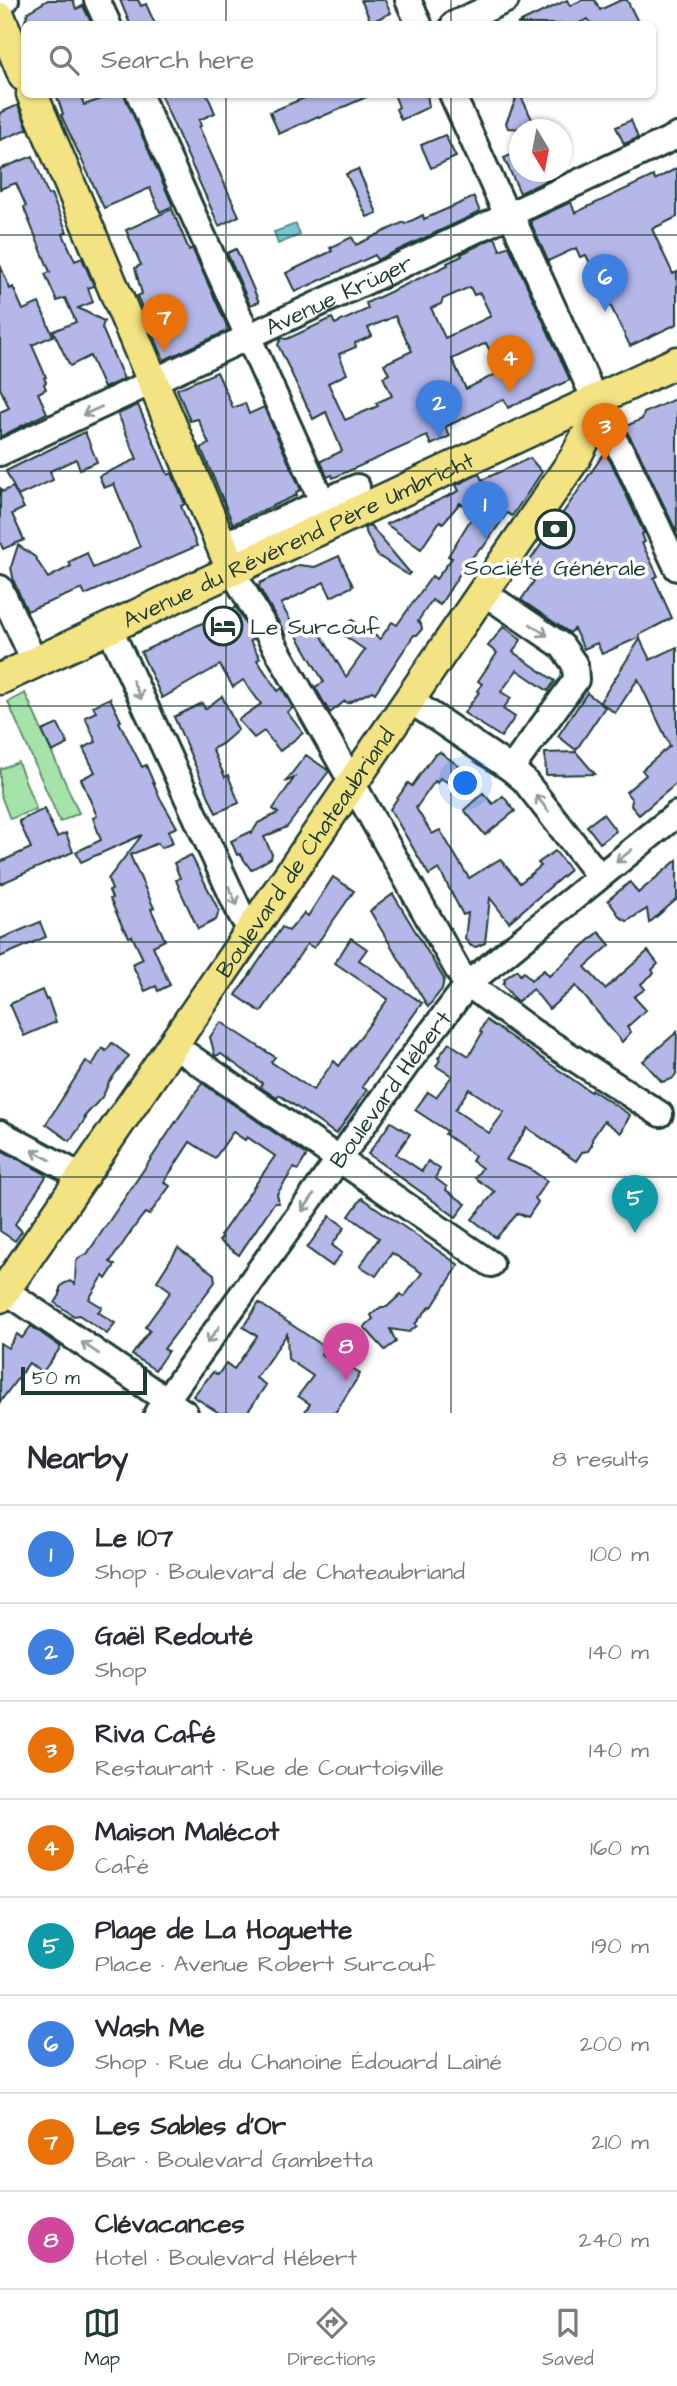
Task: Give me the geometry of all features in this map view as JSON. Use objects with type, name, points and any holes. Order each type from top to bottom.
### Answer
[{"type":"main road","points":[[0,18],[21,69]]},
{"type":"main road","points":[[34,98],[227,556]]},
{"type":"main road","name":"Avenue du Révérend Père Umbricht","points":[[0,679],[109,627],[227,556],[595,400],[677,362]]},
{"type":"main road","name":"Boulevard de Chateaubriand","points":[[2,1292],[585,443],[591,427],[595,400]]},
{"type":"street","points":[[0,5],[6,0]]},
{"type":"street","points":[[97,0],[107,21]]},
{"type":"street","points":[[460,21],[506,0]]},
{"type":"street","points":[[141,98],[327,513],[357,487]]},
{"type":"street","points":[[454,98],[502,204],[511,215],[611,435],[625,457],[677,568]]},
{"type":"street","name":"Avenue Krüger","points":[[0,453],[677,136]]},
{"type":"street","points":[[227,556],[464,981],[530,1030],[660,1114]]},
{"type":"street","points":[[0,588],[35,663]]},
{"type":"street","points":[[483,592],[562,646],[575,665],[576,680],[511,769]]},
{"type":"street","points":[[109,627],[241,915],[251,931]]},
{"type":"street","points":[[408,699],[524,780],[599,876]]},
{"type":"street","name":"Boulevard Hébert","points":[[169,1409],[338,1159],[469,983],[677,814]]},
{"type":"street","points":[[173,1045],[491,1264]]},
{"type":"street","points":[[0,1133],[83,1177]]},
{"type":"street","points":[[2,1292],[169,1409]]},
{"type":"green space","points":[[25,693],[79,813],[60,822],[8,702]]},
{"type":"green space","points":[[18,762],[36,809],[10,819],[0,793],[0,769]]},
{"type":"water","points":[[296,224],[300,235],[278,244],[274,232]]},
{"type":"building","points":[[48,0],[73,0],[76,9],[83,6],[90,21],[25,21],[28,12]]},
{"type":"building","points":[[120,0],[138,0],[141,6],[146,4],[154,21],[129,21]]},
{"type":"building","points":[[361,0],[385,0],[391,13],[371,21]]},
{"type":"building","points":[[567,0],[570,6],[582,0],[595,0],[600,10],[627,0],[638,21],[588,19],[523,21]]},
{"type":"building","points":[[57,98],[81,98],[84,105],[104,98],[126,98],[173,206],[160,212],[150,188],[104,208],[61,115],[63,114]]},
{"type":"building","points":[[162,98],[209,98],[215,113],[199,120],[199,127],[239,216],[219,226]]},
{"type":"building","points":[[304,98],[364,98],[279,134],[270,112]]},
{"type":"building","points":[[396,98],[428,98],[429,107],[401,120],[396,109],[399,107]]},
{"type":"building","points":[[516,98],[522,98],[532,119],[509,119],[508,128],[506,123]]},
{"type":"building","points":[[18,105],[28,129],[0,140],[0,113]]},
{"type":"building","points":[[631,120],[638,138],[624,144],[616,127]]},
{"type":"building","points":[[445,135],[456,157],[431,168],[421,145]]},
{"type":"building","points":[[33,156],[48,195],[51,194],[67,232],[63,234],[75,261],[82,258],[94,286],[88,288],[93,302],[78,308],[104,321],[102,328],[124,379],[104,388],[90,356],[70,366],[53,331],[76,322],[65,298],[57,301],[45,274],[50,272],[16,183],[0,189],[0,169]]},
{"type":"building","points":[[509,156],[509,169],[504,158]]},
{"type":"building","points":[[677,168],[677,217],[652,229],[673,274],[677,272],[677,324],[630,346],[586,255],[580,257],[576,248],[548,261],[530,221],[571,202],[575,213],[653,176],[655,180]]},
{"type":"building","points":[[358,169],[377,213],[367,217],[346,174]]},
{"type":"building","points":[[515,182],[543,182],[520,193]]},
{"type":"building","points":[[474,197],[480,212],[377,260],[375,255],[295,292],[286,273],[332,251],[330,248],[352,237],[356,245],[404,222],[405,224],[423,215],[424,219]]},
{"type":"building","points":[[172,209],[229,330],[164,360],[137,296],[142,294],[135,268],[141,265],[126,230]]},
{"type":"building","points":[[495,237],[500,250],[509,246],[570,380],[508,408],[504,399],[445,427],[450,436],[431,445],[427,436],[333,478],[332,475],[327,477],[321,461],[342,451],[326,412],[313,419],[278,345],[281,338],[287,339],[332,318],[335,324],[368,309],[366,303],[448,265],[447,263],[462,256],[461,254]],"holes":[[[470,287],[474,295],[480,293],[491,316],[445,338],[431,308],[441,304],[443,299]],[[395,316],[412,351],[384,364],[389,374],[383,377],[392,396],[376,403],[378,406],[345,420],[328,383],[347,374],[339,354],[372,336],[368,328]],[[486,343],[500,372],[466,389],[452,359]]]},
{"type":"building","points":[[236,249],[259,302],[250,305],[227,253]]},
{"type":"building","points":[[0,265],[23,310],[39,303],[53,336],[32,345],[46,377],[46,389],[38,393],[47,413],[0,437],[0,412],[9,408],[0,388]]},
{"type":"building","points":[[217,372],[233,408],[245,403],[249,414],[264,407],[301,490],[296,492],[297,495],[233,524],[201,448],[209,444],[198,419],[190,421],[177,389]]},
{"type":"building","points":[[677,398],[677,533],[624,427],[642,419],[644,413]]},
{"type":"building","points":[[138,405],[168,475],[172,473],[185,504],[181,506],[197,546],[85,595],[82,589],[27,611],[14,582],[11,567],[18,545],[35,557],[48,578],[71,566],[69,562],[87,553],[93,568],[140,547],[114,484],[104,488],[99,476],[137,459],[118,414]]},
{"type":"building","points":[[85,432],[97,462],[80,469],[76,459],[50,471],[53,480],[18,496],[6,471]]},
{"type":"building","points":[[603,455],[606,455],[612,464],[644,533],[645,542],[642,543],[658,576],[654,578],[672,618],[639,635],[640,637],[602,654],[597,643],[584,649],[574,629],[570,633],[521,600],[534,581],[522,572]]},
{"type":"building","points":[[530,458],[542,472],[512,516],[507,513],[482,549],[480,548],[464,567],[440,605],[432,600],[418,621],[422,629],[414,635],[375,693],[372,691],[348,703],[345,701],[330,713],[315,687],[324,682],[296,634],[314,623],[346,677],[365,650],[342,634],[352,620],[380,639],[392,622],[397,625],[432,576],[436,579],[452,558],[448,556],[474,514],[460,503],[443,523],[440,521],[421,549],[386,524],[459,491],[456,485],[479,474],[482,480]]},
{"type":"building","points":[[0,487],[2,492],[13,487],[24,508],[12,514],[24,540],[3,549],[0,542]]},
{"type":"building","points":[[370,525],[410,573],[408,575],[377,555],[364,528]]},
{"type":"building","points":[[339,556],[353,586],[331,597],[324,582],[281,604],[295,629],[286,635],[259,587],[260,583],[299,565],[315,567]]},
{"type":"building","points":[[236,607],[254,639],[250,641],[260,658],[257,660],[278,691],[282,688],[293,708],[287,712],[303,733],[280,751],[264,731],[254,738],[238,720],[261,704],[243,680],[233,687],[220,665],[162,698],[141,652]]},
{"type":"building","points":[[504,626],[521,640],[513,652],[555,681],[548,691],[517,670],[501,692],[511,698],[503,709],[515,717],[501,737],[464,713],[479,692],[477,691],[482,684],[478,681],[497,653],[488,646]]},
{"type":"building","points":[[640,639],[650,660],[677,647],[677,783],[639,815],[631,806],[632,800],[626,792],[646,775],[642,770],[670,746],[638,679],[615,713],[600,702]]},
{"type":"building","points":[[587,693],[605,707],[576,750],[558,736]]},
{"type":"building","points":[[222,696],[238,730],[212,749],[225,777],[228,775],[239,803],[216,813],[174,717],[202,703],[205,709]]},
{"type":"building","points":[[110,698],[142,767],[146,765],[160,798],[177,827],[168,831],[173,843],[161,848],[158,843],[130,855],[165,940],[153,946],[170,985],[158,991],[156,986],[145,991],[132,964],[143,959],[132,936],[129,937],[124,930],[109,891],[112,890],[108,879],[142,835],[81,862],[76,852],[101,840],[93,818],[97,816],[81,779],[95,772],[83,748],[96,742],[85,717],[96,712],[93,706]]},
{"type":"building","points":[[58,724],[68,744],[52,752],[42,731]]},
{"type":"building","points":[[440,752],[460,767],[449,783],[440,778],[437,783],[435,781],[416,808],[432,834],[440,830],[469,878],[500,859],[520,883],[541,866],[538,863],[555,851],[570,870],[509,922],[490,898],[485,943],[476,947],[471,946],[465,939],[468,913],[463,915],[439,869],[429,875],[390,809],[408,783],[412,786],[434,755]]},
{"type":"building","points":[[576,752],[595,774],[546,775],[545,753]]},
{"type":"building","points":[[306,755],[329,771],[287,827],[264,837],[272,854],[271,858],[251,870],[240,854],[237,855],[231,841],[252,833],[258,823],[278,813],[273,809],[294,778],[285,782]]},
{"type":"building","points":[[483,793],[493,804],[503,796],[515,811],[485,835],[464,810]]},
{"type":"building","points":[[44,809],[57,837],[66,833],[73,852],[0,884],[0,862],[31,848],[19,821]]},
{"type":"building","points":[[603,814],[616,831],[600,843],[587,826]]},
{"type":"building","points":[[191,855],[219,911],[216,920],[198,929],[176,880],[180,878],[174,863]]},
{"type":"building","points":[[677,860],[677,899],[649,923],[647,909],[627,921],[620,917],[608,900],[630,882],[638,893]]},
{"type":"building","points":[[333,877],[354,891],[314,948],[307,944],[261,1012],[236,995],[282,927],[289,931],[304,913],[308,916]]},
{"type":"building","points":[[393,894],[444,979],[442,989],[428,1007],[370,911]]},
{"type":"building","points":[[40,922],[46,937],[0,957],[0,939]]},
{"type":"building","points":[[599,932],[610,945],[585,967],[605,989],[648,951],[658,964],[652,970],[654,973],[641,984],[645,989],[634,997],[646,1010],[627,1027],[631,1032],[622,1042],[576,986],[549,1009],[533,989],[517,1002],[503,984],[504,979],[517,970],[520,975],[524,972],[531,980],[544,970],[549,976]]},
{"type":"building","points":[[351,938],[367,949],[359,960],[422,1003],[362,1087],[367,1090],[336,1134],[279,1095],[277,1098],[260,1087],[262,1083],[221,1054],[215,1056],[210,1037],[221,1022],[275,1057],[271,1062],[313,1090],[334,1061],[339,1066],[388,999],[335,963]]},
{"type":"building","points":[[42,990],[56,1022],[24,1036],[10,1004]]},
{"type":"building","points":[[486,1020],[591,1092],[592,1090],[630,1115],[621,1133],[604,1121],[592,1139],[588,1151],[582,1152],[576,1161],[527,1128],[506,1160],[530,1169],[547,1181],[535,1198],[538,1202],[528,1217],[518,1213],[496,1238],[472,1219],[495,1192],[475,1178],[482,1168],[472,1161],[475,1156],[445,1134],[447,1131],[415,1110],[428,1092],[436,1097],[452,1076],[436,1066],[440,1060],[438,1058],[449,1043],[469,1056],[482,1033],[480,1031]],"holes":[[[469,1089],[504,1112],[489,1133],[455,1110]]]},
{"type":"building","points":[[677,1032],[676,1074],[672,1079],[662,1082],[643,1061]]},
{"type":"building","points":[[112,1043],[129,1056],[109,1082],[103,1096],[84,1117],[86,1118],[70,1141],[46,1124],[86,1061],[92,1066],[102,1048],[106,1051]]},
{"type":"building","points":[[202,1083],[307,1155],[298,1170],[294,1168],[277,1194],[279,1203],[274,1203],[239,1255],[219,1241],[222,1238],[220,1236],[275,1156],[247,1137],[245,1140],[233,1132],[215,1158],[190,1142],[164,1182],[170,1186],[149,1215],[145,1213],[140,1219],[110,1262],[115,1265],[106,1279],[103,1276],[89,1299],[102,1307],[98,1312],[115,1323],[107,1334],[55,1303],[60,1295],[60,1288],[70,1281],[75,1284],[76,1262],[87,1254]]},
{"type":"building","points":[[391,1122],[410,1134],[396,1154],[422,1171],[428,1161],[440,1169],[435,1178],[447,1187],[446,1190],[466,1204],[456,1217],[368,1154]]},
{"type":"building","points":[[3,1151],[44,1173],[46,1177],[15,1224],[22,1231],[15,1241],[0,1231],[0,1155]]},
{"type":"building","points":[[362,1198],[459,1265],[432,1307],[430,1306],[415,1324],[417,1326],[409,1332],[390,1329],[396,1342],[385,1350],[364,1327],[373,1319],[371,1315],[381,1307],[387,1307],[401,1294],[404,1297],[422,1273],[392,1253],[376,1276],[360,1266],[379,1238],[349,1216]]},
{"type":"building","points":[[330,1216],[345,1227],[332,1245],[342,1253],[332,1266],[307,1248]]},
{"type":"building","points":[[178,1248],[214,1274],[215,1282],[164,1349],[168,1351],[155,1370],[132,1355],[150,1330],[145,1327],[171,1291],[157,1281]]},
{"type":"building","points":[[259,1303],[325,1347],[321,1354],[323,1356],[330,1350],[360,1374],[335,1413],[304,1413],[310,1404],[298,1396],[313,1376],[288,1359],[287,1334],[256,1378],[266,1385],[247,1413],[219,1413],[193,1396],[213,1372],[218,1375],[226,1363],[234,1369],[257,1336],[243,1327]]},
{"type":"building","points":[[31,1326],[61,1347],[42,1373],[29,1363],[0,1402],[0,1343],[8,1348],[17,1334],[22,1338]]},
{"type":"place","name":"Wash Me","points":[[605,312]]},
{"type":"place","name":"Les Sables d'Or","points":[[164,352]]},
{"type":"place","name":"Maison Malécot","points":[[510,393]]},
{"type":"place","name":"Gaël Redouté","points":[[439,438]]},
{"type":"place","name":"Riva Café","points":[[605,461]]},
{"type":"place","name":"Société Générale","points":[[555,529]]},
{"type":"place","name":"Le 107","points":[[485,539]]},
{"type":"place","name":"Le Surcouf","points":[[223,626]]},
{"type":"place","name":"Plage de La Hoguette","points":[[635,1233]]},
{"type":"place","name":"Clévacances","points":[[346,1381]]}]
